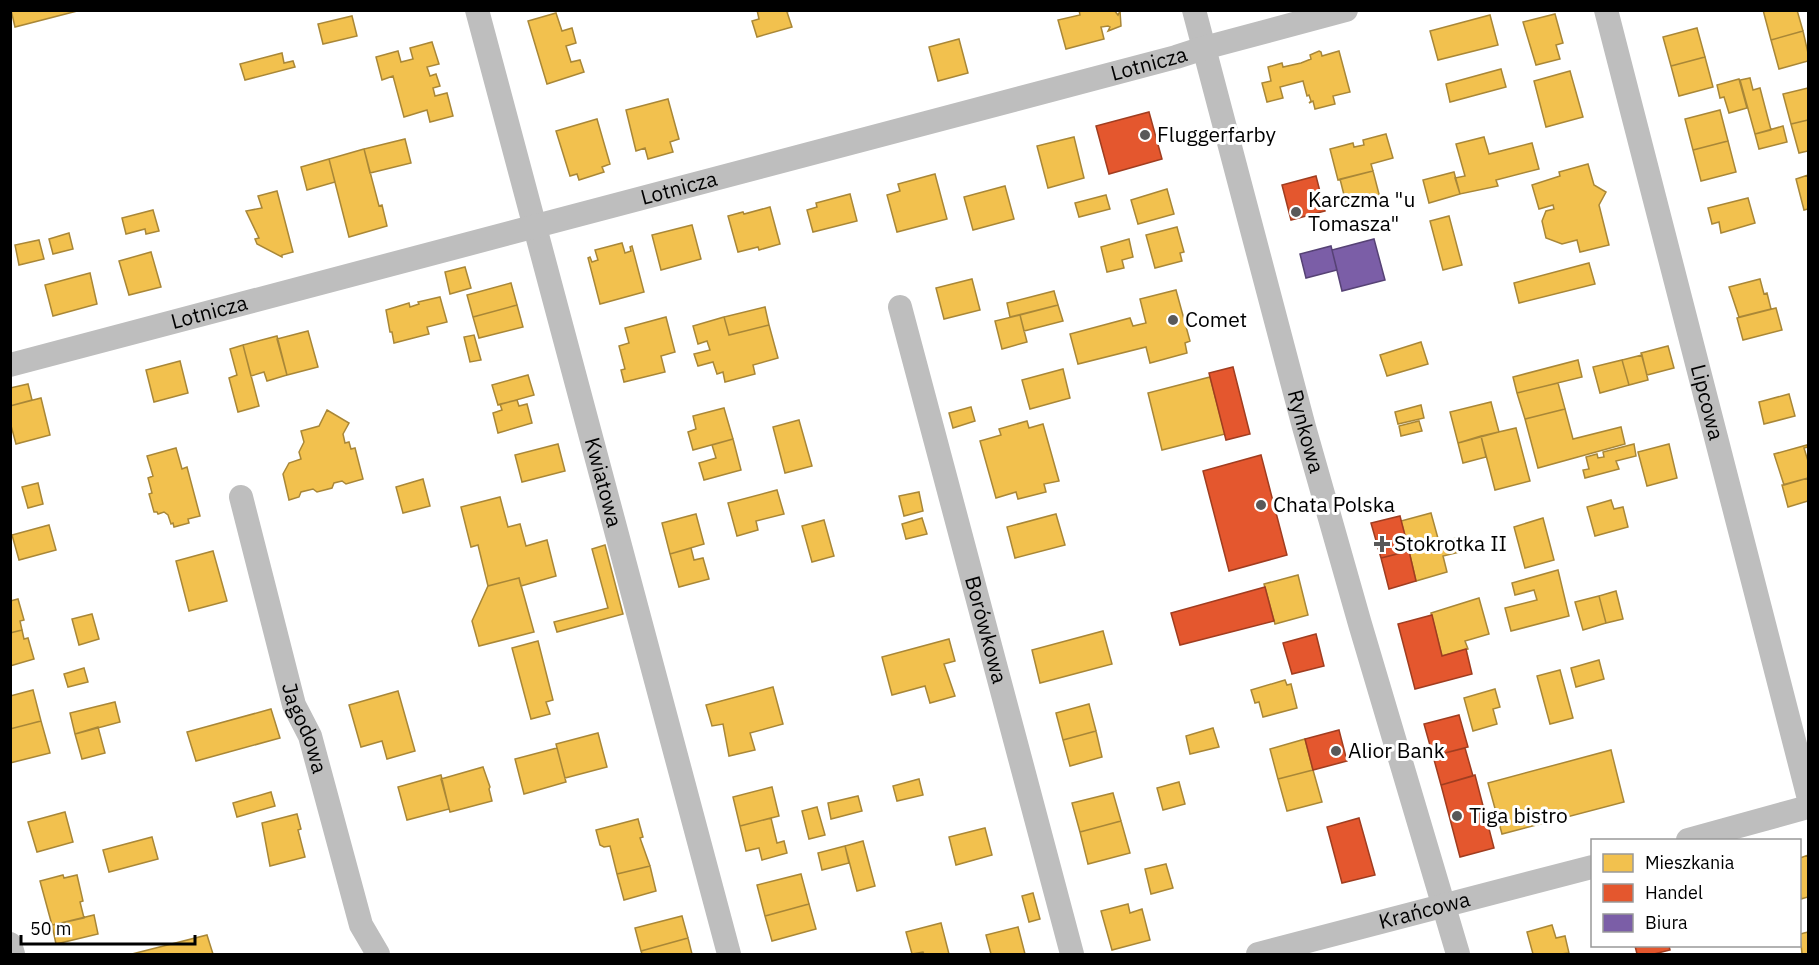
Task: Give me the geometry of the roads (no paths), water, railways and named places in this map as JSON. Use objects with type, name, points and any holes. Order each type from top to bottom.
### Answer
[{"type":"street","name":"Kwiatowa","points":[[477,10],[729,954]]},
{"type":"street","name":"Rynkowa","points":[[1194,10],[1314,460],[1458,954]]},
{"type":"street","name":"Lotnicza","points":[[10,365],[1154,63],[1346,10]]},
{"type":"street","name":"Lipcowa","points":[[1606,10],[1809,795]]},
{"type":"street","name":"Borówkowa","points":[[900,307],[1071,954]]},
{"type":"street","name":"Jagodowa","points":[[241,497],[294,705],[310,736],[362,925],[378,954]]},
{"type":"street","points":[[1692,839],[1809,807]]},
{"type":"street","name":"Krańcowa","points":[[1258,954],[1591,868]]},
{"type":"street","points":[[10,944],[13,954]]},
{"type":"place","name":"Fluggerfarby","points":[[1145,135]]},
{"type":"place","name":"Karczma \"u Tomasza\"","points":[[1296,212]]},
{"type":"place","name":"Comet","points":[[1173,320]]},
{"type":"place","name":"Chata Polska","points":[[1261,505]]},
{"type":"place","name":"Stokrotka II","points":[[1382,544]]},
{"type":"place","name":"Alior Bank","points":[[1336,751]]},
{"type":"place","name":"Tiga bistro","points":[[1457,816]]}]
